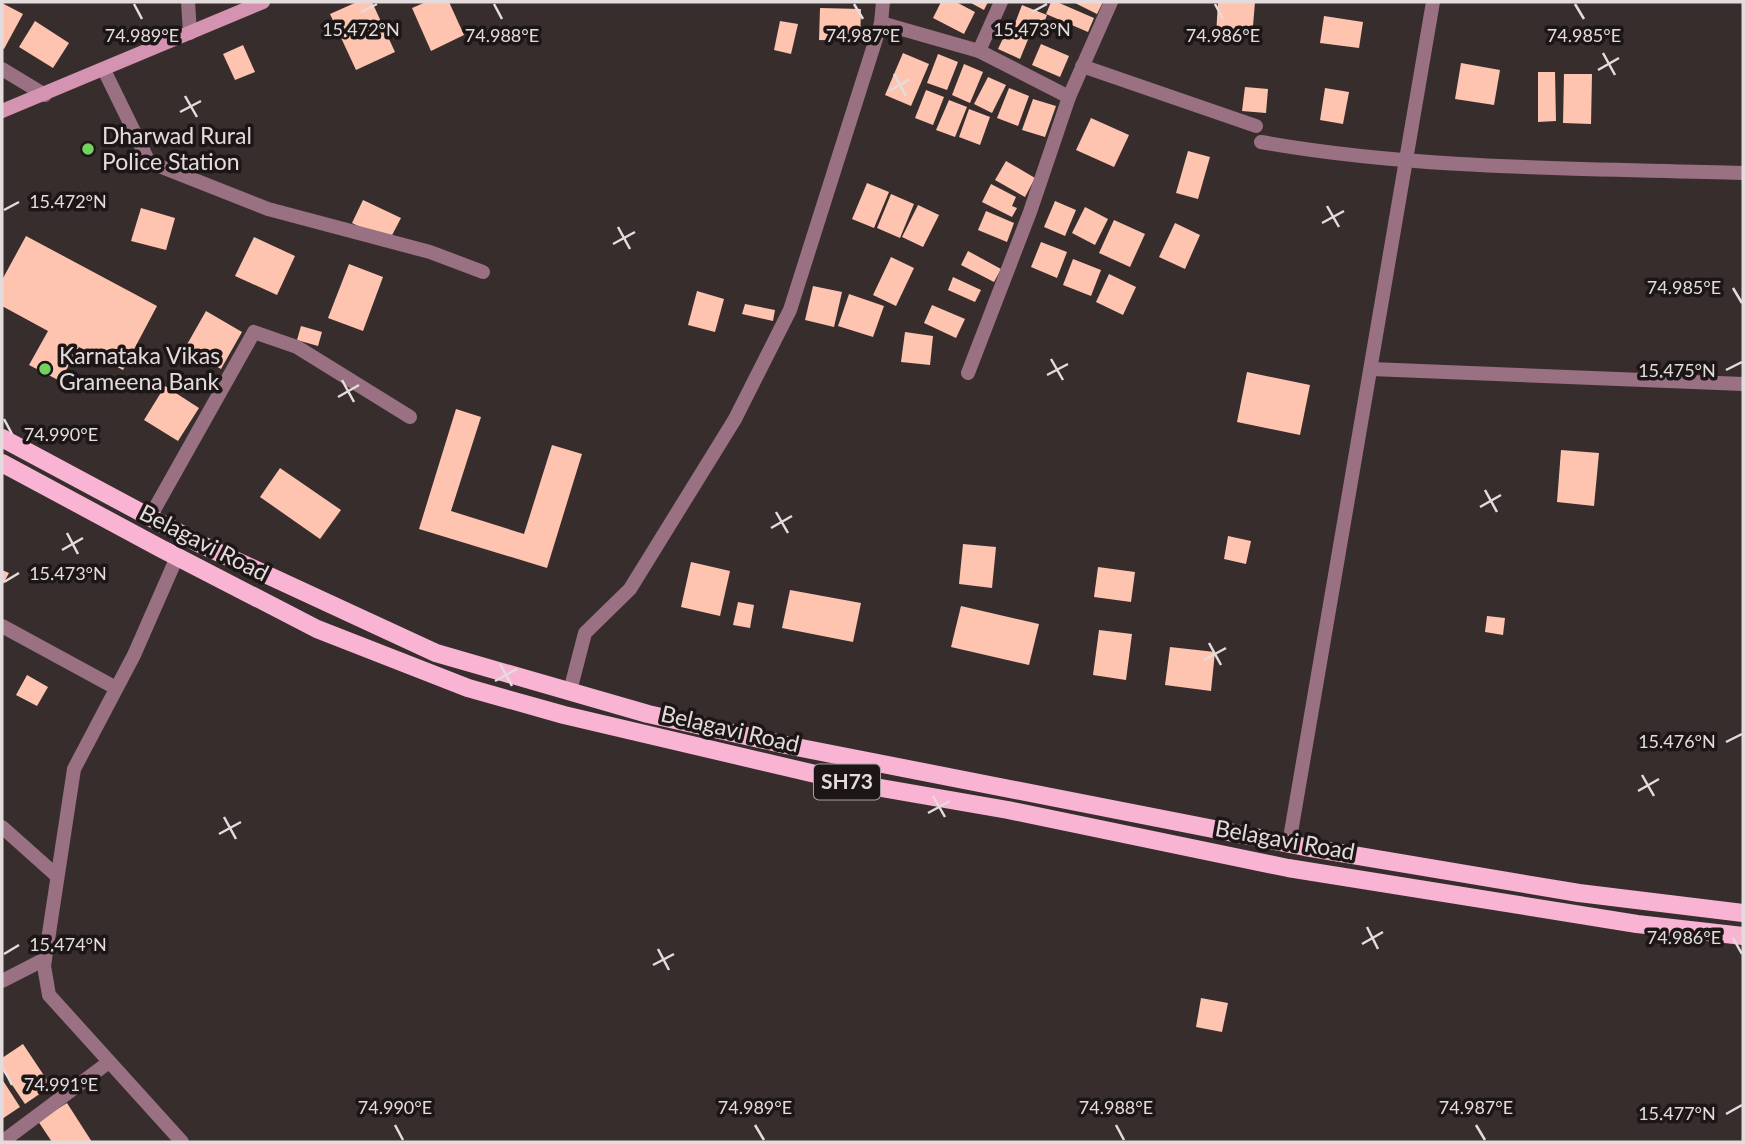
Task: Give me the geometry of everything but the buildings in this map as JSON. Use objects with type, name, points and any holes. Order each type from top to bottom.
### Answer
[{"type":"main road","points":[[2,111],[263,2]]},
{"type":"main road","points":[[2,438],[211,548],[436,653],[648,714],[786,745],[1290,844],[1578,893],[1743,913]]},
{"type":"main road","name":"Belagavi Road","points":[[2,463],[317,629],[468,688],[564,715],[858,784],[1008,810],[1288,867],[1637,924],[1743,936]]},
{"type":"street","points":[[188,2],[190,33]]},
{"type":"street","points":[[570,691],[585,633],[630,589],[735,419],[790,310],[881,23],[883,2]]},
{"type":"street","points":[[979,51],[1001,2]]},
{"type":"street","points":[[968,373],[1030,212],[1069,97],[1111,2]]},
{"type":"street","points":[[1290,844],[1433,2]]},
{"type":"street","points":[[881,23],[979,51],[1069,97]]},
{"type":"street","points":[[1083,66],[1256,127]]},
{"type":"street","points":[[2,69],[45,95]]},
{"type":"street","points":[[104,70],[149,162],[268,209],[430,252],[483,272]]},
{"type":"street","points":[[1261,142],[1318,152],[1406,162],[1743,173]]},
{"type":"street","points":[[150,517],[254,332],[297,347],[410,417]]},
{"type":"street","points":[[1371,369],[1743,384]]},
{"type":"street","points":[[177,557],[134,655],[74,769],[45,959],[48,995],[182,1142]]},
{"type":"street","points":[[2,626],[116,688]]},
{"type":"street","points":[[2,827],[57,876]]},
{"type":"street","points":[[2,981],[45,959]]},
{"type":"street","points":[[2,1142],[109,1062]]},
{"type":"place","name":"Dharwad Rural Police Station","points":[[88,149]]},
{"type":"place","name":"Karnataka Vikas Grameena Bank","points":[[45,369]]}]
